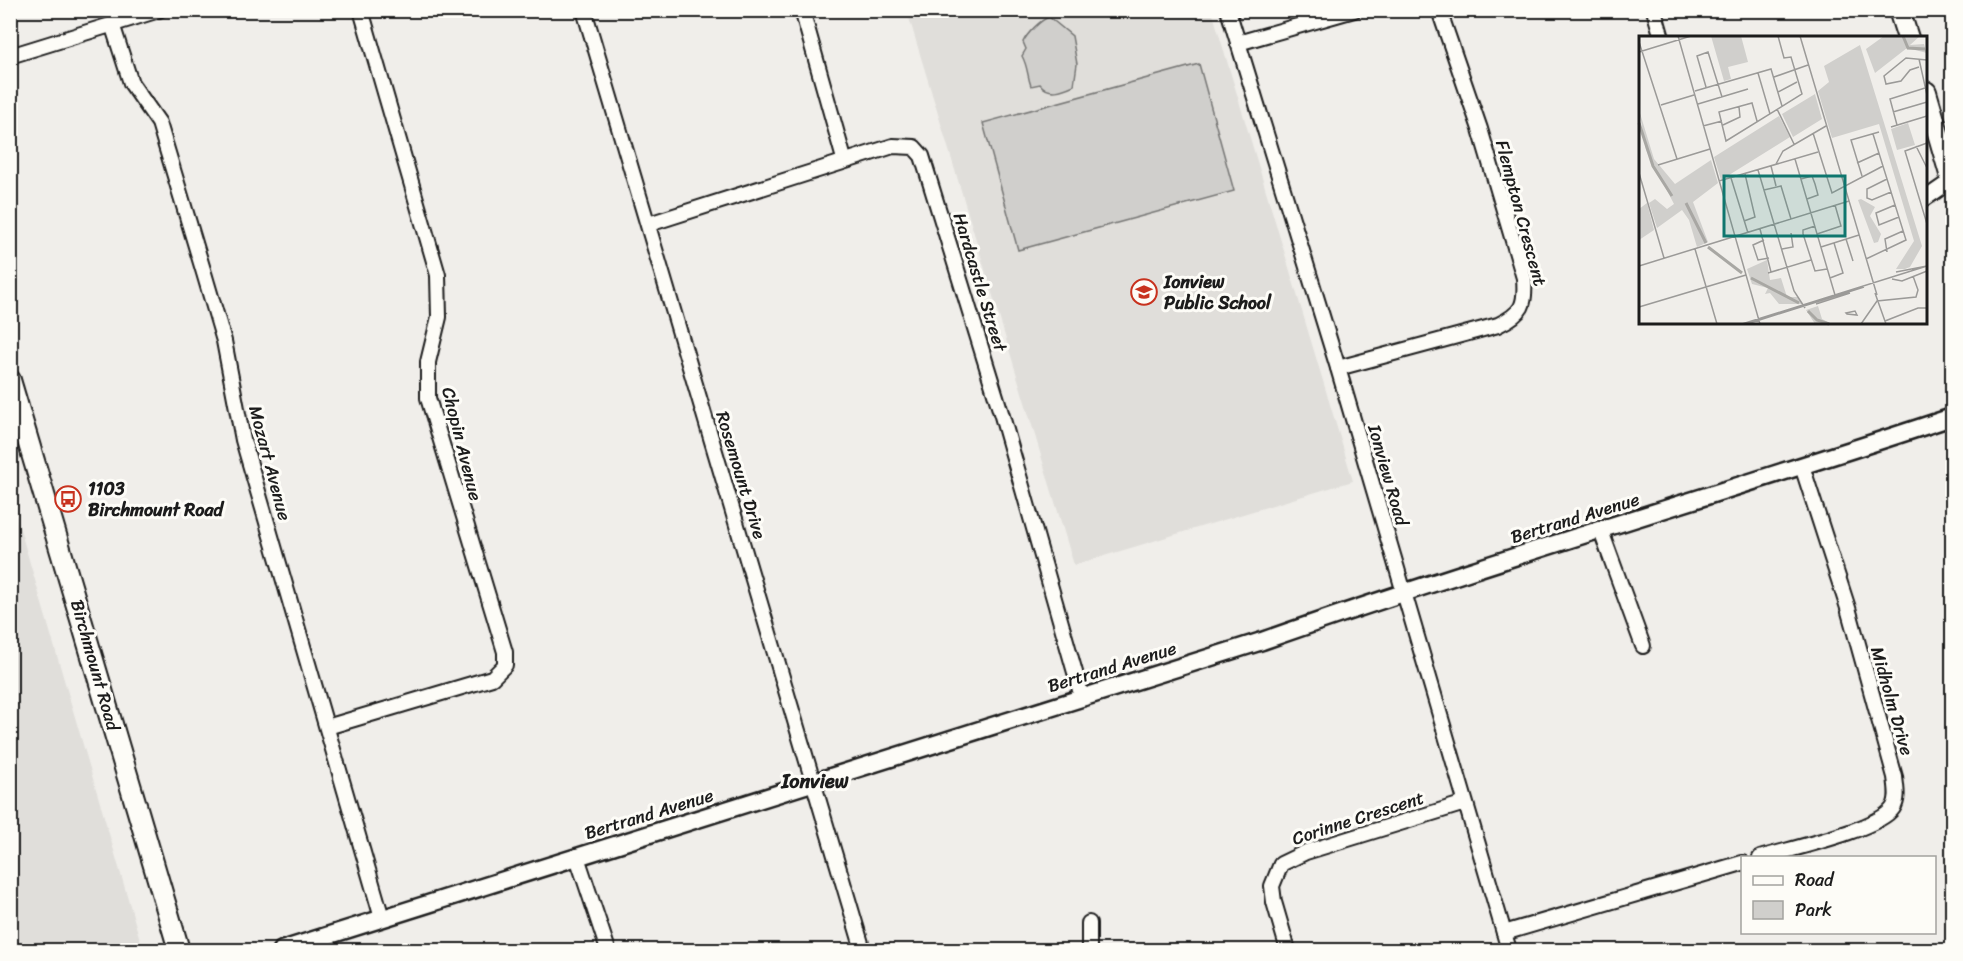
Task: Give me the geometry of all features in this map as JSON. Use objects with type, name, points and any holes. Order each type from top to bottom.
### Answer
[{"type":"main road","points":[[1899,10],[1907,36]]},
{"type":"main road","points":[[1927,95],[1952,180]]},
{"type":"main road","name":"Birchmount Road","points":[[10,380],[179,951]]},
{"type":"street","points":[[10,56],[159,10]]},
{"type":"street","name":"Chopin Avenue","points":[[327,727],[492,678],[505,665],[505,652],[428,398],[428,362],[439,317],[438,275],[361,10]]},
{"type":"street","name":"Rosemount Drive","points":[[584,10],[863,951]]},
{"type":"street","points":[[802,10],[844,159]]},
{"type":"street","name":"Ionview Road","points":[[1228,10],[1338,368],[1509,951]]},
{"type":"street","points":[[1238,43],[1354,10]]},
{"type":"street","name":"Flempton Crescent","points":[[1338,368],[1498,325],[1513,318],[1525,299],[1524,278],[1483,140],[1439,10]]},
{"type":"street","points":[[1654,10],[1661,36]]},
{"type":"street","name":"Mozart Avenue","points":[[112,24],[131,82],[159,123],[224,341],[243,440],[382,918]]},
{"type":"street","name":"Hardcastle Street","points":[[649,224],[844,159],[904,145],[914,147],[922,156],[1002,416],[1082,697]]},
{"type":"street","points":[[1927,197],[1952,180]]},
{"type":"street","name":"Bertrand Avenue","points":[[282,951],[1262,641],[1402,592],[1601,531],[1953,417]]},
{"type":"street","name":"Midholm Drive","points":[[1767,856],[1869,826],[1886,816],[1896,798],[1895,777],[1848,608],[1802,466]]},
{"type":"street","points":[[1601,531],[1643,646]]},
{"type":"street","name":"Corinne Crescent","points":[[1288,951],[1274,903],[1272,886],[1281,864],[1306,852],[1465,803]]},
{"type":"street","points":[[577,857],[608,951]]},
{"type":"street","points":[[1504,933],[1741,864]]},
{"type":"street","points":[[1089,923],[1089,951]]},
{"type":"shaded area","name":"Ionview Public School","points":[[907,11],[1212,11],[1353,481],[1074,565]]},
{"type":"shaded area","points":[[11,498],[143,950],[11,950]]},
{"type":"green space","points":[[1049,17],[1072,36],[1077,64],[1074,85],[1056,91],[1048,90],[1040,84],[1031,86],[1022,56],[1026,49],[1023,42],[1025,39],[1038,24]]},
{"type":"green space","points":[[1199,64],[1234,191],[1018,250],[983,123]]},
{"type":"place","name":"Ionview Public School","points":[[1144,292]]},
{"type":"place","name":"1103 Birchmount Road","points":[[68,499]]},
{"type":"district","name":"Ionview","points":[[815,781]]}]
